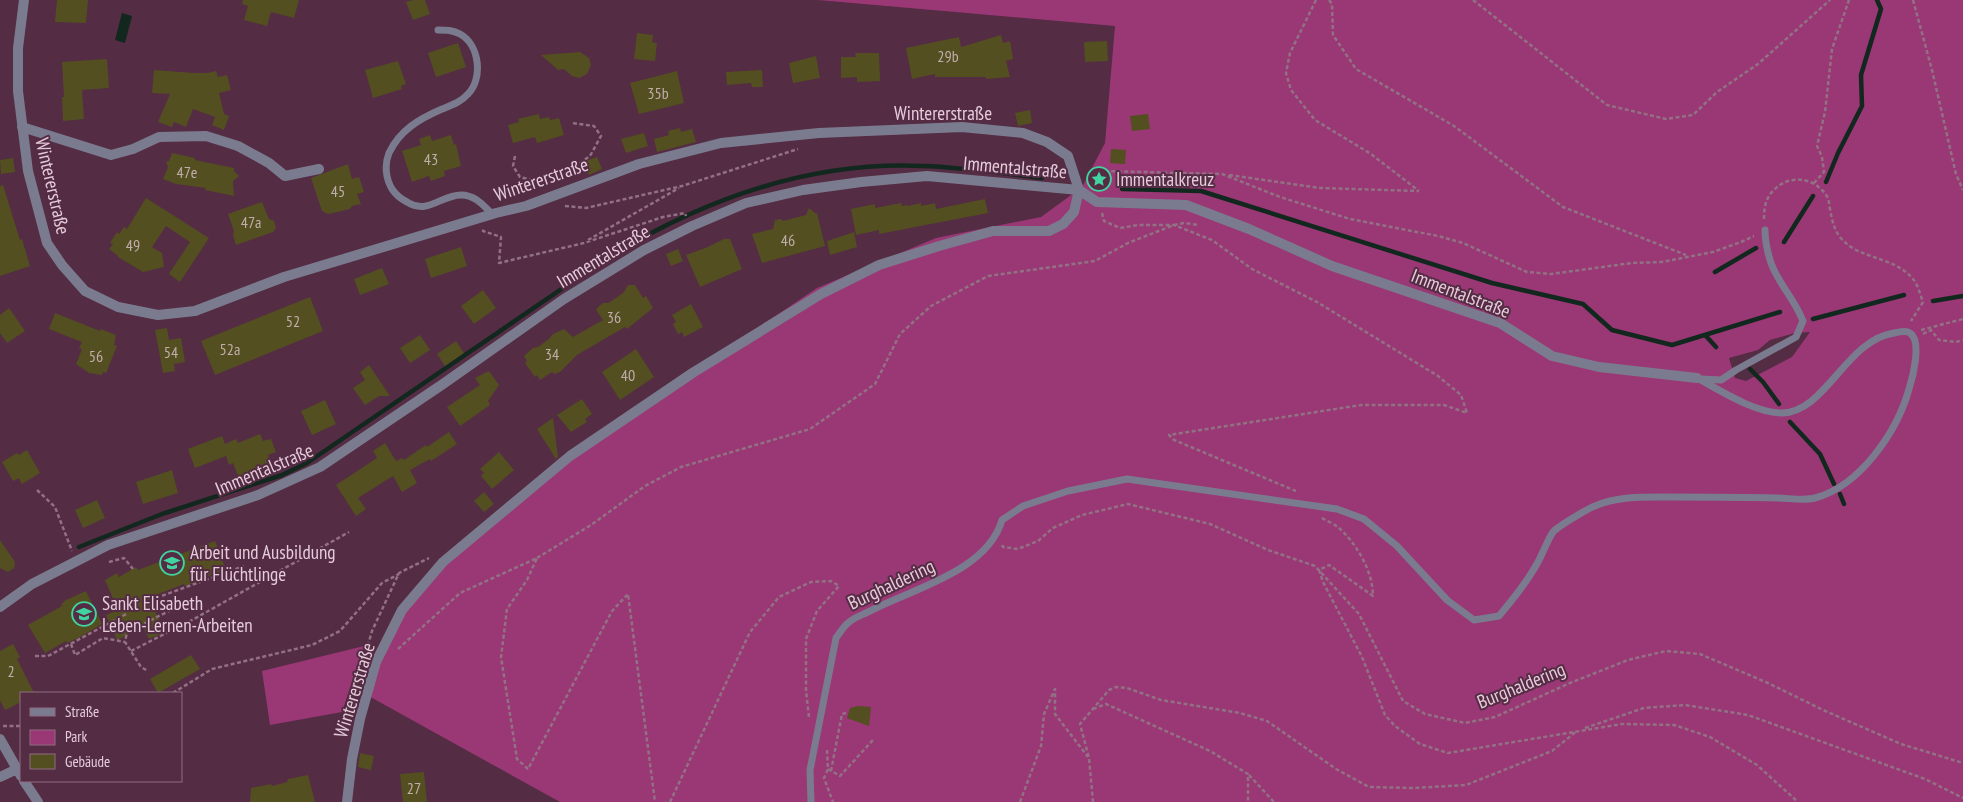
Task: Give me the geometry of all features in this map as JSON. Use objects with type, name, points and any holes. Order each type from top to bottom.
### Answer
[{"type":"street","name":"Wintererstraße","points":[[24,0],[18,48],[18,91],[28,171],[47,242],[57,258],[85,291],[118,307],[158,315],[196,311],[284,277],[492,214],[526,206],[639,164],[722,143],[820,133],[962,127],[1023,133],[1047,142],[1068,156],[1079,190],[1074,212],[1063,224],[1049,230],[993,231],[939,246],[879,265],[821,294],[694,372],[570,456],[443,562],[402,610],[376,662],[360,719],[346,802]]},
{"type":"street","name":"Wintererstraße","points":[[22,127],[111,155],[133,149],[159,137],[206,136],[238,146],[269,163],[285,176],[319,169]]},
{"type":"street","name":"Immentalstraße","points":[[0,607],[32,584],[108,545],[258,495],[320,467],[564,299],[644,250],[692,226],[746,203],[803,190],[861,182],[927,176],[1079,190],[1097,202],[1186,205],[1249,229],[1332,266],[1500,323],[1552,356],[1599,367],[1697,378]]},
{"type":"street","points":[[0,739],[19,772],[0,777]]},
{"type":"street","points":[[25,782],[38,802]]},
{"type":"lane","points":[[438,30],[450,30],[462,35],[473,47],[477,67],[476,84],[468,95],[458,102],[407,127],[393,144],[386,159],[386,173],[393,190],[400,198],[410,204],[424,207],[460,195],[478,199],[492,214]]},
{"type":"lane","points":[[1697,378],[1721,380],[1796,337],[1803,321],[1795,302],[1774,271],[1765,237],[1765,230]]},
{"type":"lane","name":"Immentalstraße","points":[[1697,378],[1739,400],[1764,410],[1782,413],[1802,408],[1823,390],[1856,354],[1871,341],[1886,334],[1910,334]]},
{"type":"lane","points":[[1312,505],[1337,509],[1364,519],[1397,546],[1447,600],[1474,620],[1499,616],[1521,590],[1554,531],[1593,506],[1614,499],[1654,497],[1814,499],[1849,481],[1884,444],[1897,420],[1909,389],[1917,351],[1910,334]]},
{"type":"lane","name":"Burghaldering","points":[[811,802],[810,770],[836,638],[848,623],[875,608],[944,578],[970,563],[998,533],[1002,520],[1023,506],[1068,491],[1126,479],[1312,505]]},
{"type":"path","points":[[1079,190],[1106,171],[1222,174],[1320,188],[1420,191],[1371,154],[1315,120],[1291,90],[1286,73],[1290,53],[1316,0]]},
{"type":"path","points":[[1329,0],[1332,4],[1333,35],[1356,69],[1454,126],[1564,207],[1688,256]]},
{"type":"path","points":[[1473,0],[1607,105],[1666,119],[1693,115],[1717,92],[1758,64],[1830,0]]},
{"type":"path","points":[[1814,183],[1824,172],[1822,158],[1816,146],[1825,112],[1832,49],[1849,0]]},
{"type":"path","points":[[1914,0],[1956,174],[1963,190]]},
{"type":"path","points":[[543,190],[590,156],[601,136],[594,126],[572,123]]},
{"type":"path","points":[[559,205],[586,208],[682,186],[802,148]]},
{"type":"path","points":[[515,156],[513,166],[520,178],[548,185]]},
{"type":"path","points":[[1222,174],[1280,197],[1350,219],[1438,236],[1463,243],[1527,272],[1551,274],[1632,263],[1662,262],[1712,252],[1741,242],[1765,230],[1764,212],[1767,199],[1774,190],[1787,181],[1804,180],[1814,183],[1828,198],[1832,222],[1838,236],[1859,252],[1896,265],[1913,278],[1923,302],[1914,315],[1910,334]]},
{"type":"path","points":[[584,243],[682,186]]},
{"type":"path","points":[[1097,202],[1104,221],[1120,228],[1138,225],[1174,225],[1212,240],[1252,269],[1317,302],[1438,376],[1461,395],[1467,413],[1444,405],[1362,405],[1169,435],[1174,440],[1301,493],[1312,505],[1313,514],[1338,527],[1356,547],[1373,583],[1373,596],[1329,565],[1319,570],[1323,582],[1362,657],[1384,715],[1395,726],[1420,744],[1448,753],[1622,724],[1674,725],[1710,737],[1757,765],[1798,802]]},
{"type":"path","points":[[483,231],[501,237],[499,263],[584,243],[663,217],[685,214]]},
{"type":"path","points":[[397,650],[460,594],[537,558],[591,525],[644,486],[681,467],[810,429],[875,384],[900,334],[931,306],[988,276],[1095,261],[1128,243],[1174,225],[1184,223],[1202,225]]},
{"type":"path","points":[[1910,334],[1963,319]]},
{"type":"path","points":[[1910,334],[1932,330],[1939,340],[1956,342],[1963,340]]},
{"type":"path","points":[[37,490],[55,508],[76,562]]},
{"type":"path","name":"Burghaldering","points":[[1014,548],[1018,549],[1038,542],[1053,528],[1082,515],[1128,504],[1210,524],[1268,550],[1315,566],[1359,614],[1403,701],[1425,714],[1465,723],[1496,716],[1628,660],[1666,651],[1700,654],[1901,744],[1963,763]]},
{"type":"path","points":[[131,651],[194,619],[349,532]]},
{"type":"path","points":[[109,562],[124,558],[133,569]]},
{"type":"path","points":[[175,692],[212,669],[312,645],[324,640],[340,631],[382,583],[428,558]]},
{"type":"path","points":[[537,558],[528,580],[507,609],[501,657],[517,759],[528,769],[612,611],[628,594],[655,802]]},
{"type":"path","points":[[156,598],[244,566]]},
{"type":"path","points":[[376,662],[366,652],[372,631],[399,573]]},
{"type":"path","points":[[670,802],[750,632],[779,597],[811,582],[831,581],[839,586],[817,611],[806,638],[808,716],[819,728],[826,744],[829,770]]},
{"type":"path","points":[[127,632],[179,606],[197,607]]},
{"type":"path","points":[[35,656],[48,656],[128,613]]},
{"type":"path","points":[[118,618],[127,632],[125,642],[140,667],[148,671]]},
{"type":"path","points":[[71,644],[76,655],[103,638],[125,642]]},
{"type":"path","points":[[1093,802],[1089,758],[1080,724],[1109,690],[1116,687],[1127,688],[1161,700],[1240,713],[1267,721],[1336,769],[1369,787],[1413,788],[1466,785],[1552,751],[1578,730],[1644,708],[1685,705],[1748,715],[1925,779],[1963,798]]},
{"type":"path","points":[[1020,802],[1041,746],[1044,714],[1055,689],[1055,714],[1089,758]]},
{"type":"path","points":[[1092,710],[1106,704],[1210,752],[1248,774],[1274,802]]},
{"type":"path","points":[[833,802],[824,778],[829,770],[842,714],[846,713]]},
{"type":"path","points":[[0,727],[20,726]]},
{"type":"path","points":[[829,770],[840,776],[873,740]]},
{"type":"path","points":[[1248,774],[1248,802]]},
{"type":"green space","points":[[818,0],[1963,0],[1963,802],[560,802],[365,694],[375,655],[441,561],[570,454],[817,288],[936,238],[1041,217],[1082,187],[1105,143],[1115,26]],"holes":[[[1810,332],[1792,357],[1746,381],[1735,378],[1729,358],[1758,350],[1770,340],[1795,333]]]},
{"type":"green space","points":[[364,646],[342,712],[270,725],[262,671]]},
{"type":"shaded area","points":[[122,13],[132,16],[125,43],[115,40]]},
{"type":"building","points":[[57,0],[88,0],[86,23],[55,22]]},
{"type":"building","points":[[243,0],[299,0],[294,18],[271,12],[267,26],[244,20],[248,6],[242,4]]},
{"type":"building","points":[[425,0],[430,14],[413,20],[406,2]]},
{"type":"building","points":[[637,33],[653,35],[652,42],[657,43],[655,61],[634,59]]},
{"type":"building","points":[[1001,35],[1003,43],[1010,41],[1013,59],[1006,61],[1010,77],[986,79],[986,77],[935,77],[935,74],[912,79],[906,48],[959,37],[961,47]]},
{"type":"building","points":[[1107,41],[1108,61],[1085,62],[1084,42]]},
{"type":"building","points":[[458,43],[466,67],[436,77],[428,53]]},
{"type":"building","points":[[580,52],[589,58],[591,65],[587,74],[579,78],[572,76],[564,69],[558,70],[541,55]]},
{"type":"building","points":[[855,53],[879,53],[880,81],[857,82],[857,77],[841,78],[841,57],[856,57]]},
{"type":"building","points":[[816,56],[820,78],[793,83],[789,63]]},
{"type":"building","points":[[107,59],[109,88],[82,90],[84,119],[63,121],[62,62]]},
{"type":"building","points":[[398,61],[406,84],[401,86],[402,89],[373,98],[365,70]]},
{"type":"building","points":[[154,70],[194,73],[216,71],[218,77],[227,75],[231,90],[219,93],[224,114],[229,116],[224,130],[212,125],[215,117],[193,109],[186,127],[174,122],[172,127],[158,122],[170,94],[152,93]]},
{"type":"building","points":[[762,70],[763,87],[752,87],[751,83],[727,85],[726,72]]},
{"type":"building","points":[[677,71],[684,103],[639,114],[630,83]]},
{"type":"building","points":[[1030,110],[1032,123],[1018,126],[1015,113]]},
{"type":"building","points":[[539,114],[540,119],[549,117],[550,120],[559,118],[564,135],[537,143],[535,137],[513,143],[508,125],[519,122],[518,119]]},
{"type":"building","points":[[1148,114],[1150,129],[1132,131],[1130,116]]},
{"type":"building","points":[[680,128],[681,132],[692,129],[696,142],[657,152],[654,139],[669,135],[668,131]]},
{"type":"building","points":[[644,133],[648,146],[626,153],[621,139]]},
{"type":"building","points":[[430,135],[432,141],[451,135],[454,145],[456,144],[461,166],[444,171],[445,176],[431,181],[429,176],[412,182],[402,151],[421,145],[419,139]]},
{"type":"building","points":[[1111,149],[1126,150],[1125,164],[1110,163]]},
{"type":"building","points":[[172,153],[234,168],[234,171],[239,176],[233,181],[234,196],[205,190],[206,188],[176,184],[163,179],[168,167],[166,162],[169,161]]},
{"type":"building","points":[[597,157],[602,169],[589,175],[583,162]]},
{"type":"building","points":[[13,158],[15,172],[1,174],[0,160]]},
{"type":"building","points":[[348,164],[352,179],[359,177],[364,192],[357,194],[361,204],[352,206],[350,209],[328,214],[322,211],[311,178]]},
{"type":"building","points":[[3,185],[30,266],[0,276],[0,186]]},
{"type":"building","points":[[146,198],[209,238],[180,282],[169,274],[190,242],[166,226],[152,247],[162,253],[164,267],[143,272],[118,257],[109,249],[113,244],[110,243],[117,232],[119,234],[124,227],[127,229]]},
{"type":"building","points":[[985,199],[988,213],[879,234],[879,230],[856,235],[851,209],[875,204],[875,208],[901,203],[902,206],[908,206],[921,203],[921,206],[935,203],[936,209]]},
{"type":"building","points":[[262,202],[269,219],[274,221],[276,228],[273,232],[236,245],[233,235],[234,231],[228,214]]},
{"type":"building","points":[[809,208],[817,213],[825,246],[762,263],[752,234],[773,229],[775,220],[781,219],[783,221],[806,215]]},
{"type":"building","points":[[854,232],[857,247],[830,255],[827,241]]},
{"type":"building","points":[[724,239],[730,239],[742,269],[700,287],[686,255]]},
{"type":"building","points":[[461,247],[467,266],[431,278],[425,259]]},
{"type":"building","points":[[678,249],[683,261],[671,266],[666,254]]},
{"type":"building","points":[[382,268],[389,284],[360,295],[354,279]]},
{"type":"building","points":[[628,285],[635,285],[643,298],[646,296],[653,308],[627,329],[625,327],[577,355],[560,372],[554,374],[552,372],[540,380],[537,375],[535,377],[525,363],[527,361],[524,356],[553,334],[564,329],[573,337],[603,320],[596,310],[603,303],[608,303],[624,292]]},
{"type":"building","points":[[483,290],[496,308],[474,324],[461,306]]},
{"type":"building","points":[[310,297],[323,331],[215,375],[201,341]]},
{"type":"building","points":[[691,304],[703,327],[684,337],[682,332],[678,334],[673,324],[676,322],[672,315]]},
{"type":"building","points":[[9,308],[25,331],[7,343],[0,333],[0,315]]},
{"type":"building","points":[[55,313],[100,331],[101,329],[116,335],[114,345],[117,346],[106,373],[103,372],[102,375],[89,373],[76,364],[82,349],[79,348],[82,342],[49,329]]},
{"type":"building","points":[[167,328],[169,340],[181,338],[185,362],[174,364],[175,371],[163,373],[155,330]]},
{"type":"building","points":[[420,335],[430,350],[410,363],[400,348]]},
{"type":"building","points":[[456,341],[464,353],[445,366],[437,354]]},
{"type":"building","points":[[636,349],[654,377],[620,400],[602,372]]},
{"type":"building","points":[[369,365],[390,396],[379,396],[365,405],[353,388],[365,380],[360,372]]},
{"type":"building","points":[[489,371],[499,385],[488,401],[490,405],[460,426],[447,407],[480,385],[475,378]]},
{"type":"building","points":[[582,399],[592,414],[585,419],[587,422],[571,432],[557,415]]},
{"type":"building","points":[[325,400],[336,424],[312,435],[301,411]]},
{"type":"building","points":[[553,418],[558,457],[556,459],[537,429]]},
{"type":"building","points":[[449,432],[457,444],[431,461],[430,459],[410,470],[417,483],[402,492],[393,476],[358,498],[366,509],[356,516],[336,485],[377,458],[373,451],[385,443],[396,461],[402,458],[404,460]]},
{"type":"building","points":[[260,434],[263,441],[271,439],[276,452],[268,455],[271,463],[252,471],[249,475],[239,478],[233,463],[229,465],[226,456],[195,468],[188,449],[222,436],[225,444],[236,439],[238,443]]},
{"type":"building","points":[[27,450],[40,473],[22,484],[19,478],[13,481],[2,462],[17,453],[19,455]]},
{"type":"building","points":[[499,452],[514,470],[492,489],[481,476],[484,473],[480,469]]},
{"type":"building","points":[[172,470],[178,493],[143,504],[136,482]]},
{"type":"building","points":[[484,492],[494,504],[484,512],[474,501]]},
{"type":"building","points":[[97,500],[105,518],[83,528],[75,510]]},
{"type":"building","points":[[0,540],[15,562],[14,568],[8,572],[0,568]]},
{"type":"building","points":[[215,541],[226,570],[197,580],[197,582],[185,586],[184,584],[153,596],[156,600],[151,603],[165,632],[149,639],[143,627],[117,640],[106,615],[118,610],[105,580],[117,573],[119,577],[136,567],[138,570]]},
{"type":"building","points":[[86,591],[102,624],[80,637],[67,643],[66,641],[45,653],[28,625],[62,606],[61,604],[66,600]]},
{"type":"building","points":[[13,644],[20,657],[17,659],[34,692],[20,692],[20,702],[5,710],[0,700],[0,651]]},
{"type":"building","points":[[191,655],[200,669],[160,692],[157,692],[150,679]]},
{"type":"building","points":[[858,706],[871,707],[869,726],[847,718],[850,708]]},
{"type":"building","points":[[360,753],[374,756],[371,770],[358,767]]},
{"type":"building","points":[[424,772],[427,802],[403,802],[400,774]]},
{"type":"building","points":[[308,775],[315,802],[250,802],[251,788],[271,784],[272,786],[287,782],[288,779]]},
{"type":"waterway","points":[[1826,182],[1838,153],[1862,106],[1861,75],[1881,9],[1877,0]]},
{"type":"waterway","points":[[79,547],[162,514],[282,475],[307,463],[601,262],[675,221],[714,204],[795,178],[837,170],[879,166],[922,166],[982,170],[1042,178]]},
{"type":"waterway","points":[[1122,189],[1201,191],[1492,283],[1583,304],[1612,330],[1672,345],[1780,312]]},
{"type":"waterway","points":[[1784,242],[1813,196]]},
{"type":"waterway","points":[[1715,272],[1756,248]]},
{"type":"waterway","points":[[1813,319],[1904,295]]},
{"type":"waterway","points":[[1933,301],[1963,296]]},
{"type":"waterway","points":[[1705,335],[1716,347]]},
{"type":"waterway","points":[[1750,369],[1763,382],[1779,404]]},
{"type":"waterway","points":[[1790,422],[1820,454],[1834,484]]},
{"type":"waterway","points":[[1840,494],[1844,504]]},
{"type":"place","name":"Immentalkreuz","points":[[1099,179]]},
{"type":"place","name":"Arbeit und Ausbildung für Flüchtlinge","points":[[172,563]]},
{"type":"place","name":"Sankt Elisabeth Leben-Lernen-Arbeiten","points":[[84,614]]}]
